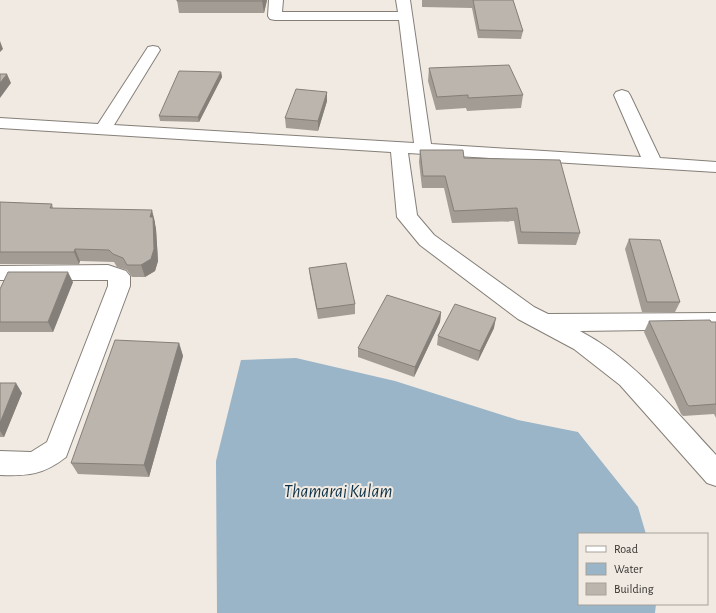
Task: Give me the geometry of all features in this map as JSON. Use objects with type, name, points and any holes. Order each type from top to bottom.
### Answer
[{"type":"street","points":[[276,0],[275,16],[405,16]]},
{"type":"street","points":[[403,0],[423,149]]},
{"type":"street","points":[[103,129],[153,50]]},
{"type":"street","points":[[622,95],[653,164]]},
{"type":"street","points":[[0,123],[716,167]]},
{"type":"street","points":[[400,148],[407,217],[427,240],[526,313],[582,343],[629,378],[716,474]]},
{"type":"street","points":[[0,273],[108,272],[119,276],[119,286],[58,449],[46,458],[33,464],[0,463]]},
{"type":"street","points":[[544,323],[716,321]]},
{"type":"water","name":"Thamarai Kulam","points":[[296,358],[395,381],[518,420],[578,432],[638,507],[646,533],[578,533],[578,605],[656,605],[655,613],[217,613],[216,461],[241,360]]},
{"type":"building","points":[[177,0],[263,0],[177,1]]},
{"type":"building","points":[[473,0],[513,0],[523,31],[479,30]]},
{"type":"building","points":[[509,65],[523,95],[468,98],[468,95],[437,97],[429,68]]},
{"type":"building","points":[[179,71],[221,72],[198,117],[159,116]]},
{"type":"building","points":[[0,74],[7,74],[0,83]]},
{"type":"building","points":[[296,89],[327,92],[318,121],[285,118]]},
{"type":"building","points":[[420,150],[463,150],[464,158],[560,160],[580,233],[521,232],[517,208],[454,211],[445,176],[423,176]]},
{"type":"building","points":[[0,202],[52,204],[50,208],[152,210],[150,217],[153,217],[154,249],[151,259],[141,265],[127,265],[123,258],[113,254],[109,250],[75,249],[74,252],[0,252]]},
{"type":"building","points":[[629,239],[660,240],[680,302],[647,302]]},
{"type":"building","points":[[346,263],[355,304],[317,309],[309,268]]},
{"type":"building","points":[[8,272],[68,272],[48,322],[0,322],[0,289]]},
{"type":"building","points":[[387,295],[441,312],[415,367],[358,348]]},
{"type":"building","points":[[455,304],[496,318],[480,351],[438,336]]},
{"type":"building","points":[[710,320],[711,322],[716,322],[716,404],[689,406],[649,321]]},
{"type":"building","points":[[115,340],[179,343],[144,465],[71,463]]},
{"type":"building","points":[[0,383],[16,383],[0,423]]}]
